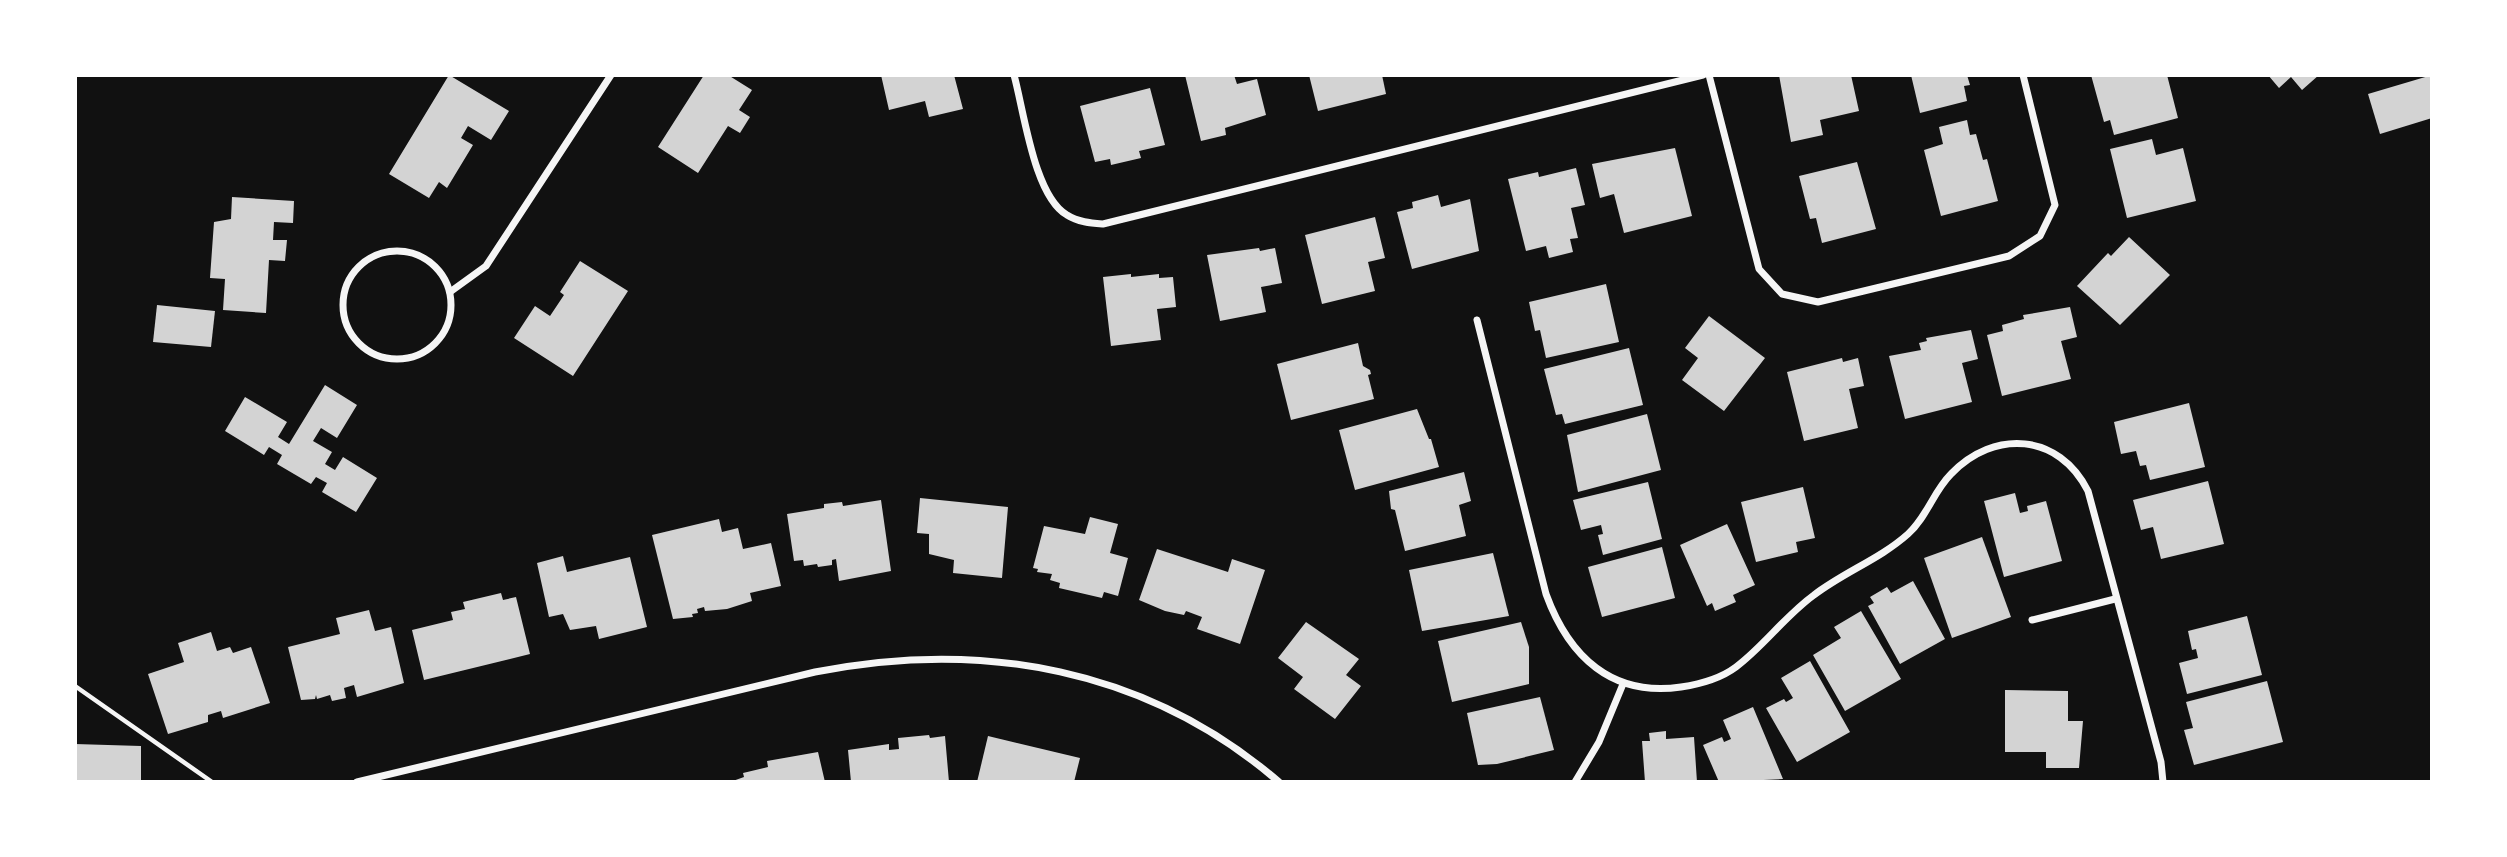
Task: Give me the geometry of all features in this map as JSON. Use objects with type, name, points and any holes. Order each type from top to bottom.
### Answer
[{"type":"street","points":[[450,292],[486,266],[611,75]]},
{"type":"street","points":[[1014,75],[1040,177],[1050,199],[1066,215],[1103,224],[1703,75]]},
{"type":"street","points":[[1709,75],[1755,258],[1765,279],[1782,294],[1805,302],[1830,301],[2009,256],[2031,244],[2047,226],[2055,205],[2023,75]]},
{"type":"street","points":[[406,251],[426,258],[441,273],[450,292],[451,313],[444,333],[429,348],[410,357],[389,359],[369,351],[353,337],[344,318],[343,296],[351,276],[365,261],[384,252],[406,251]]},
{"type":"street","points":[[1477,320],[1553,614],[1582,655],[1623,684],[1673,688],[1704,683],[1724,674],[1812,596],[1886,551],[1910,531],[1930,508],[1943,482],[1960,465],[1980,453],[2017,443],[2046,447],[2082,480],[2091,502],[2161,762],[2163,782]]},
{"type":"street","points":[[2032,620],[2115,599]]},
{"type":"street","points":[[357,782],[825,670],[900,659],[943,657],[1029,665],[1112,686],[1191,721],[1228,743],[1279,782]]},
{"type":"street","points":[[1575,782],[1599,742],[1623,684]]},
{"type":"path","points":[[75,686],[212,782]]},
{"type":"building","points":[[449,75],[509,111],[491,140],[468,126],[461,138],[473,145],[447,188],[439,182],[429,198],[389,174]]},
{"type":"building","points":[[704,75],[728,75],[752,90],[739,110],[750,117],[740,133],[728,126],[698,173],[658,147]]},
{"type":"building","points":[[881,75],[954,75],[963,109],[929,117],[925,101],[889,110]]},
{"type":"building","points":[[1185,75],[1234,75],[1237,84],[1257,79],[1266,115],[1225,128],[1226,135],[1201,141]]},
{"type":"building","points":[[1309,75],[1382,75],[1386,94],[1318,111]]},
{"type":"building","points":[[1779,75],[1851,75],[1859,111],[1820,120],[1823,135],[1791,142]]},
{"type":"building","points":[[1911,75],[1967,75],[1970,85],[1964,86],[1967,101],[1920,113]]},
{"type":"building","points":[[2091,75],[2167,75],[2178,118],[2114,135],[2110,120],[2104,122]]},
{"type":"building","points":[[2268,75],[2319,75],[2302,90],[2291,77],[2279,88]]},
{"type":"building","points":[[2432,75],[2432,118],[2380,134],[2368,94]]},
{"type":"building","points":[[1150,88],[1165,145],[1139,151],[1141,158],[1111,165],[1110,159],[1095,162],[1080,106]]},
{"type":"building","points":[[1967,120],[1970,135],[1976,134],[1983,160],[1987,159],[1998,201],[1941,216],[1924,150],[1943,144],[1939,127]]},
{"type":"building","points":[[2152,139],[2156,155],[2183,148],[2196,201],[2127,218],[2110,149]]},
{"type":"building","points":[[1675,148],[1692,216],[1624,233],[1614,194],[1600,198],[1592,164]]},
{"type":"building","points":[[1857,162],[1876,229],[1822,243],[1816,218],[1810,219],[1799,176]]},
{"type":"building","points":[[1576,168],[1585,205],[1571,208],[1578,238],[1570,239],[1573,252],[1549,258],[1546,246],[1526,251],[1508,179],[1538,172],[1539,177]]},
{"type":"building","points":[[1438,195],[1441,207],[1470,199],[1479,251],[1412,269],[1397,212],[1413,208],[1412,202]]},
{"type":"building","points":[[232,197],[294,201],[293,223],[274,222],[273,240],[287,240],[285,261],[269,260],[266,313],[223,310],[225,279],[210,278],[214,222],[231,219]]},
{"type":"building","points":[[1375,217],[1385,258],[1368,262],[1375,291],[1322,304],[1305,235]]},
{"type":"building","points":[[2129,237],[2170,275],[2120,325],[2077,286],[2108,253],[2111,256]]},
{"type":"building","points":[[1259,248],[1260,251],[1275,248],[1282,283],[1261,287],[1266,312],[1220,321],[1207,255]]},
{"type":"building","points":[[580,261],[628,291],[573,376],[514,338],[535,306],[550,316],[564,295],[560,292]]},
{"type":"building","points":[[1131,274],[1131,277],[1159,274],[1159,278],[1173,277],[1176,307],[1157,309],[1161,340],[1111,346],[1103,277]]},
{"type":"building","points":[[1606,284],[1619,342],[1546,358],[1540,330],[1535,331],[1529,302]]},
{"type":"building","points":[[157,305],[215,311],[211,347],[153,342]]},
{"type":"building","points":[[2070,307],[2077,337],[2061,341],[2071,379],[2002,396],[1987,335],[2003,331],[2002,325],[2024,319],[2023,315]]},
{"type":"building","points":[[1709,316],[1765,358],[1724,411],[1682,380],[1698,358],[1685,348]]},
{"type":"building","points":[[1971,330],[1978,359],[1962,363],[1972,402],[1905,419],[1889,356],[1921,350],[1919,343],[1927,341],[1926,338]]},
{"type":"building","points":[[1358,343],[1363,366],[1370,370],[1371,374],[1368,375],[1374,399],[1291,420],[1277,364]]},
{"type":"building","points":[[1629,348],[1643,405],[1565,424],[1562,414],[1556,415],[1544,369]]},
{"type":"building","points":[[1842,358],[1843,362],[1858,358],[1864,386],[1849,389],[1858,428],[1804,441],[1787,372]]},
{"type":"building","points":[[325,385],[357,405],[337,438],[321,428],[313,441],[332,452],[325,464],[335,470],[343,457],[377,478],[356,512],[322,492],[327,483],[316,477],[311,484],[277,464],[282,455],[269,447],[264,455],[225,431],[245,397],[287,422],[278,437],[289,444]]},
{"type":"building","points":[[2189,403],[2205,467],[2150,480],[2146,465],[2140,466],[2136,451],[2121,454],[2114,422]]},
{"type":"building","points":[[1417,409],[1431,439],[1439,467],[1355,490],[1339,430]]},
{"type":"building","points":[[1647,414],[1661,470],[1578,492],[1567,435]]},
{"type":"building","points":[[1464,472],[1471,501],[1459,505],[1466,536],[1405,551],[1395,510],[1391,509],[1389,491]]},
{"type":"building","points":[[2208,481],[2224,544],[2161,559],[2153,527],[2141,530],[2133,500]]},
{"type":"building","points":[[1648,482],[1662,539],[1603,555],[1598,535],[1603,534],[1601,525],[1581,530],[1573,500]]},
{"type":"building","points":[[1803,487],[1815,538],[1796,542],[1798,552],[1756,562],[1741,502]]},
{"type":"building","points":[[2015,493],[2020,513],[2028,511],[2027,506],[2046,501],[2062,561],[2004,577],[1984,501]]},
{"type":"building","points":[[920,498],[1008,507],[1002,578],[953,573],[954,560],[929,554],[929,534],[917,533]]},
{"type":"building","points":[[881,500],[891,571],[839,581],[836,559],[832,560],[832,565],[818,567],[817,564],[804,566],[803,560],[794,561],[787,514],[824,508],[824,504],[842,502],[843,506]]},
{"type":"building","points":[[1090,517],[1118,524],[1110,553],[1128,558],[1118,596],[1104,592],[1102,598],[1059,588],[1060,583],[1050,580],[1052,574],[1037,572],[1038,569],[1033,568],[1044,526],[1085,534]]},
{"type":"building","points":[[719,519],[722,532],[738,528],[743,549],[771,543],[781,586],[750,593],[752,601],[727,609],[705,611],[704,607],[697,609],[698,613],[692,614],[693,617],[673,619],[652,535]]},
{"type":"building","points":[[1727,524],[1755,585],[1733,595],[1736,602],[1715,611],[1712,603],[1707,606],[1680,545]]},
{"type":"building","points":[[1982,537],[2011,617],[1952,638],[1924,558]]},
{"type":"building","points":[[1662,547],[1675,598],[1602,617],[1588,567]]},
{"type":"building","points":[[1157,549],[1228,572],[1232,559],[1265,570],[1240,644],[1197,629],[1202,617],[1186,611],[1184,615],[1165,611],[1139,600]]},
{"type":"building","points":[[1493,553],[1509,616],[1422,631],[1409,570]]},
{"type":"building","points":[[563,556],[567,572],[630,557],[647,627],[599,639],[596,626],[570,630],[563,614],[549,617],[537,563]]},
{"type":"building","points":[[1913,581],[1945,639],[1900,664],[1868,606],[1874,603],[1870,597],[1887,587],[1891,593]]},
{"type":"building","points":[[501,593],[503,600],[516,597],[530,654],[424,680],[412,630],[453,620],[451,612],[465,609],[463,602]]},
{"type":"building","points":[[369,610],[375,631],[391,627],[404,683],[357,697],[354,685],[344,688],[346,698],[332,701],[330,695],[317,699],[316,695],[315,699],[301,700],[288,647],[340,634],[336,618]]},
{"type":"building","points":[[1861,611],[1901,679],[1845,711],[1813,655],[1841,638],[1834,627]]},
{"type":"building","points":[[2247,616],[2262,675],[2187,694],[2179,663],[2198,658],[2196,649],[2192,650],[2188,631]]},
{"type":"building","points":[[1306,622],[1359,659],[1346,675],[1361,686],[1335,719],[1294,689],[1303,677],[1278,658]]},
{"type":"building","points":[[1521,622],[1529,647],[1529,684],[1452,702],[1438,641]]},
{"type":"building","points":[[211,632],[217,651],[230,647],[233,653],[251,647],[270,703],[223,718],[221,711],[208,715],[208,722],[168,734],[148,674],[184,662],[178,643]]},
{"type":"building","points":[[1810,661],[1850,732],[1797,762],[1766,708],[1784,699],[1786,702],[1793,698],[1781,678]]},
{"type":"building","points":[[2267,681],[2283,742],[2194,765],[2184,730],[2193,728],[2186,702]]},
{"type":"building","points":[[2005,690],[2068,691],[2068,721],[2083,721],[2079,768],[2046,768],[2046,752],[2005,752]]},
{"type":"building","points":[[1540,697],[1554,750],[1497,764],[1478,765],[1467,713]]},
{"type":"building","points":[[1753,707],[1783,779],[1719,782],[1703,745],[1722,737],[1724,742],[1731,739],[1723,720]]},
{"type":"building","points":[[1666,731],[1666,739],[1694,737],[1697,782],[1645,782],[1642,741],[1650,741],[1649,733]]},
{"type":"building","points":[[929,735],[930,738],[945,736],[949,782],[851,782],[848,750],[889,744],[889,750],[899,749],[898,738]]},
{"type":"building","points":[[988,736],[1080,758],[1074,782],[977,782]]},
{"type":"building","points":[[75,744],[141,746],[141,782],[75,782]]},
{"type":"building","points":[[818,752],[825,782],[730,782],[744,777],[743,773],[768,767],[767,761]]}]
